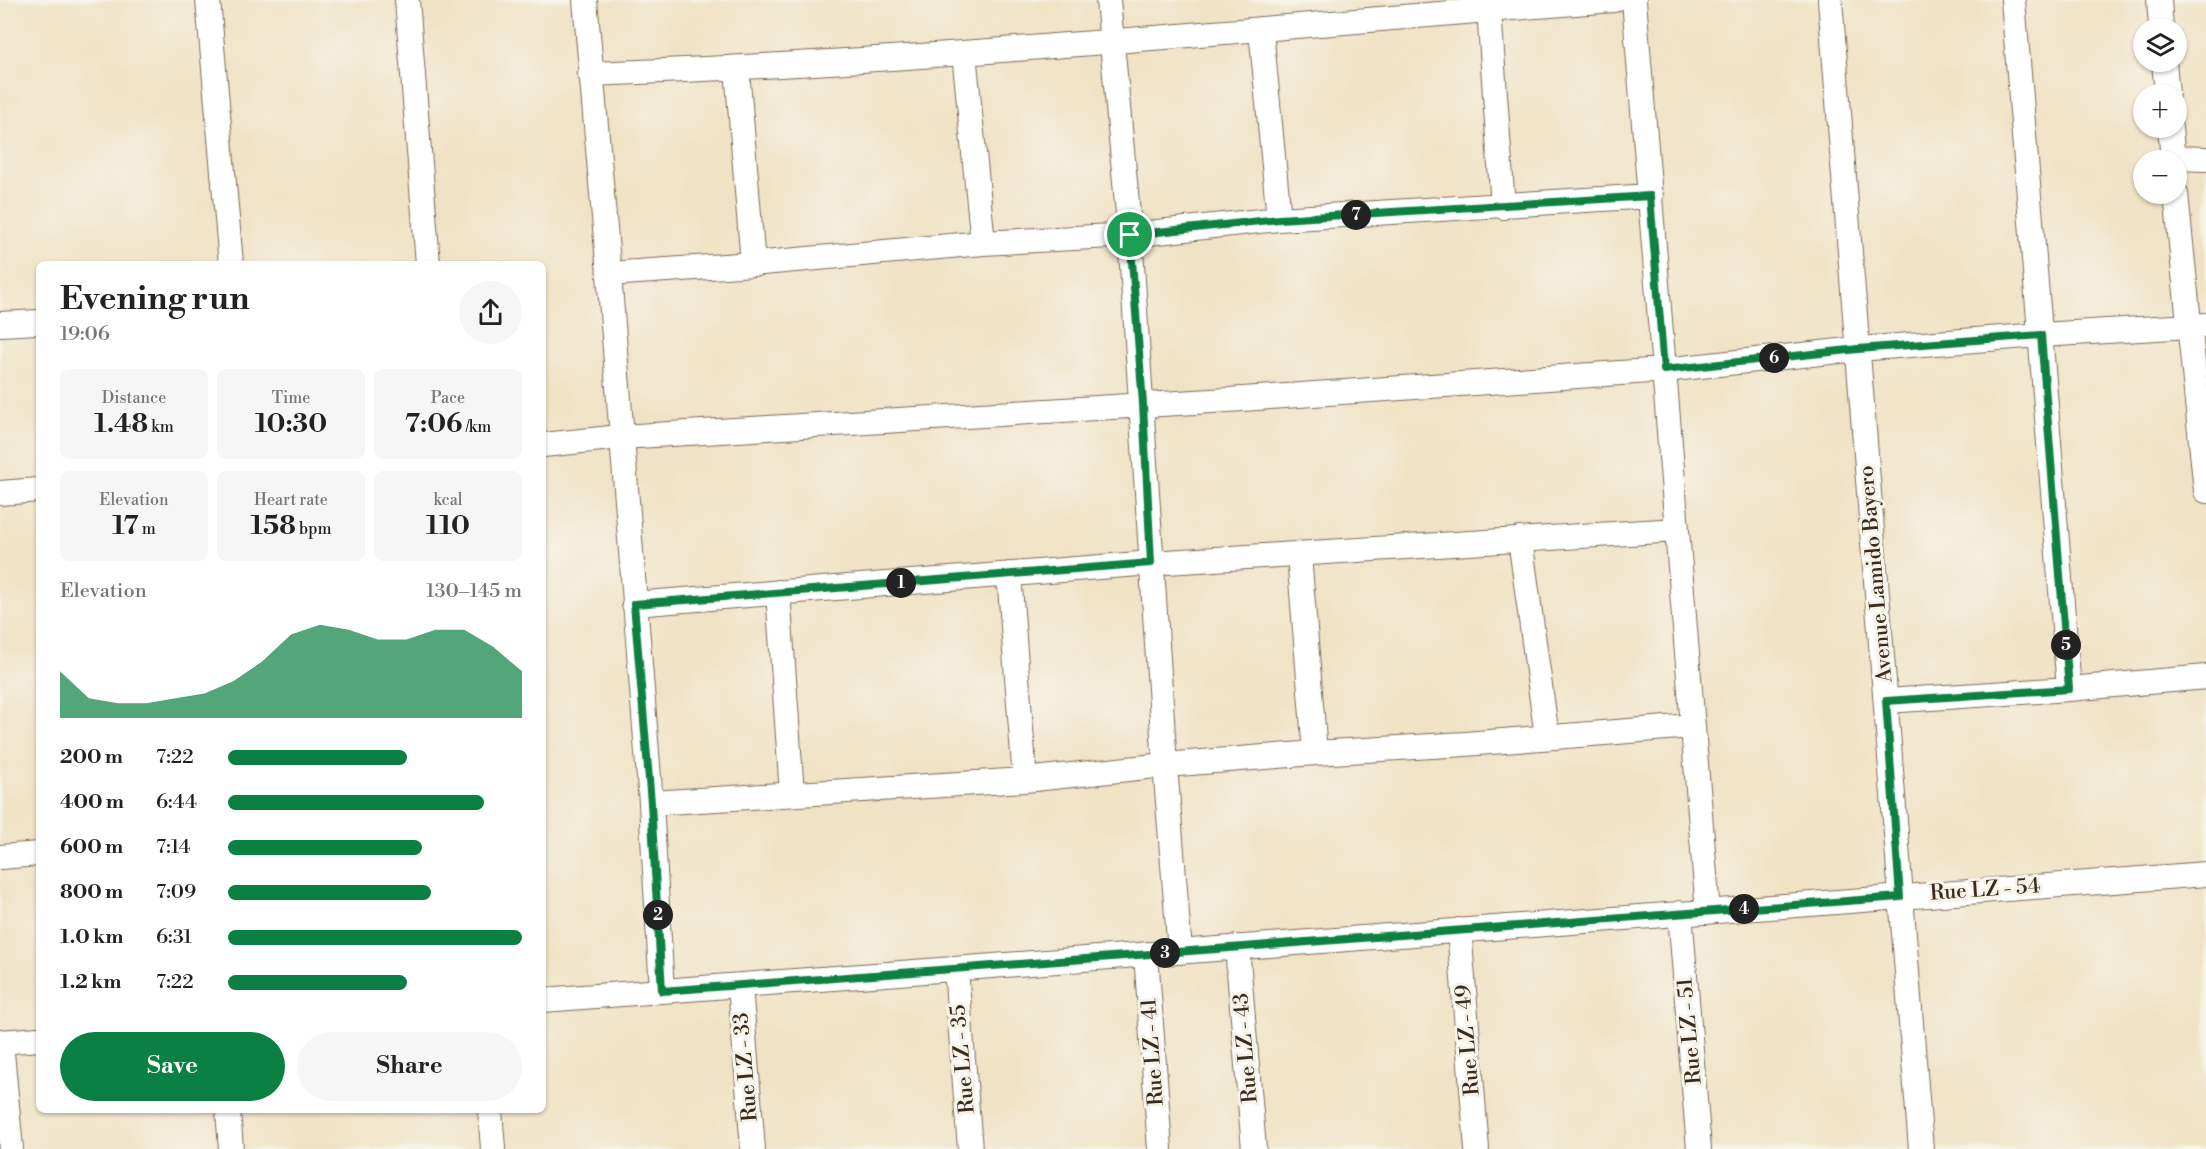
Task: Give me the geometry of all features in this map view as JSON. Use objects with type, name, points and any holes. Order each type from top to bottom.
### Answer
[{"type":"street","points":[[208,0],[231,261]]},
{"type":"street","points":[[407,0],[428,261]]},
{"type":"street","points":[[585,0],[651,803],[662,991]]},
{"type":"street","points":[[1108,0],[1143,404],[1151,563],[1180,952]]},
{"type":"street","points":[[591,74],[737,69],[964,53],[1614,0]]},
{"type":"street","points":[[1634,0],[1708,912]]},
{"type":"street","name":"Avenue Lamido Bayero","points":[[1830,0],[1921,1149]]},
{"type":"street","points":[[2013,0],[2069,689]]},
{"type":"street","points":[[2159,0],[2160,18]]},
{"type":"street","points":[[1489,10],[1503,207]]},
{"type":"street","points":[[1261,30],[1279,219]]},
{"type":"street","points":[[964,53],[982,243]]},
{"type":"street","points":[[737,69],[753,264]]},
{"type":"street","points":[[2187,159],[2206,159]]},
{"type":"street","points":[[609,274],[753,264],[982,243],[1130,235],[1279,219],[1503,207],[1650,196]]},
{"type":"street","points":[[2178,204],[2198,326],[2206,480]]},
{"type":"street","points":[[0,324],[36,322]]},
{"type":"street","points":[[546,445],[621,437],[1664,370],[1858,349],[2198,326]]},
{"type":"street","points":[[0,493],[36,490]]},
{"type":"street","points":[[634,604],[1151,563],[1677,530]]},
{"type":"street","points":[[1520,539],[1547,737]]},
{"type":"street","points":[[1299,555],[1315,753]]},
{"type":"street","points":[[1009,574],[1025,780]]},
{"type":"street","points":[[778,592],[792,794]]},
{"type":"street","points":[[1886,701],[2206,677]]},
{"type":"street","points":[[651,803],[1025,780],[1165,765],[1692,726]]},
{"type":"street","points":[[0,857],[36,854]]},
{"type":"street","name":"Rue LZ - 54","points":[[546,1000],[2206,874]]},
{"type":"street","name":"Rue LZ - 51","points":[[1680,914],[1699,1149]]},
{"type":"street","name":"Rue LZ - 49","points":[[1459,930],[1477,1149]]},
{"type":"street","name":"Rue LZ - 43","points":[[1237,948],[1254,1149]]},
{"type":"street","name":"Rue LZ - 41","points":[[1146,954],[1160,1149]]},
{"type":"street","name":"Rue LZ - 35","points":[[956,969],[970,1149]]},
{"type":"street","name":"Rue LZ - 33","points":[[740,985],[753,1149]]},
{"type":"street","points":[[11,1149],[0,1042],[36,1039]]},
{"type":"street","points":[[228,1113],[231,1149]]},
{"type":"street","points":[[490,1113],[493,1149]]},
{"type":"route","points":[[1650,196],[1664,370],[1858,349],[2041,335],[2069,689],[1886,701],[1900,897],[662,991],[651,803],[634,604],[1151,563],[1143,404],[1130,235],[1279,219],[1503,207],[1650,196]]}]
